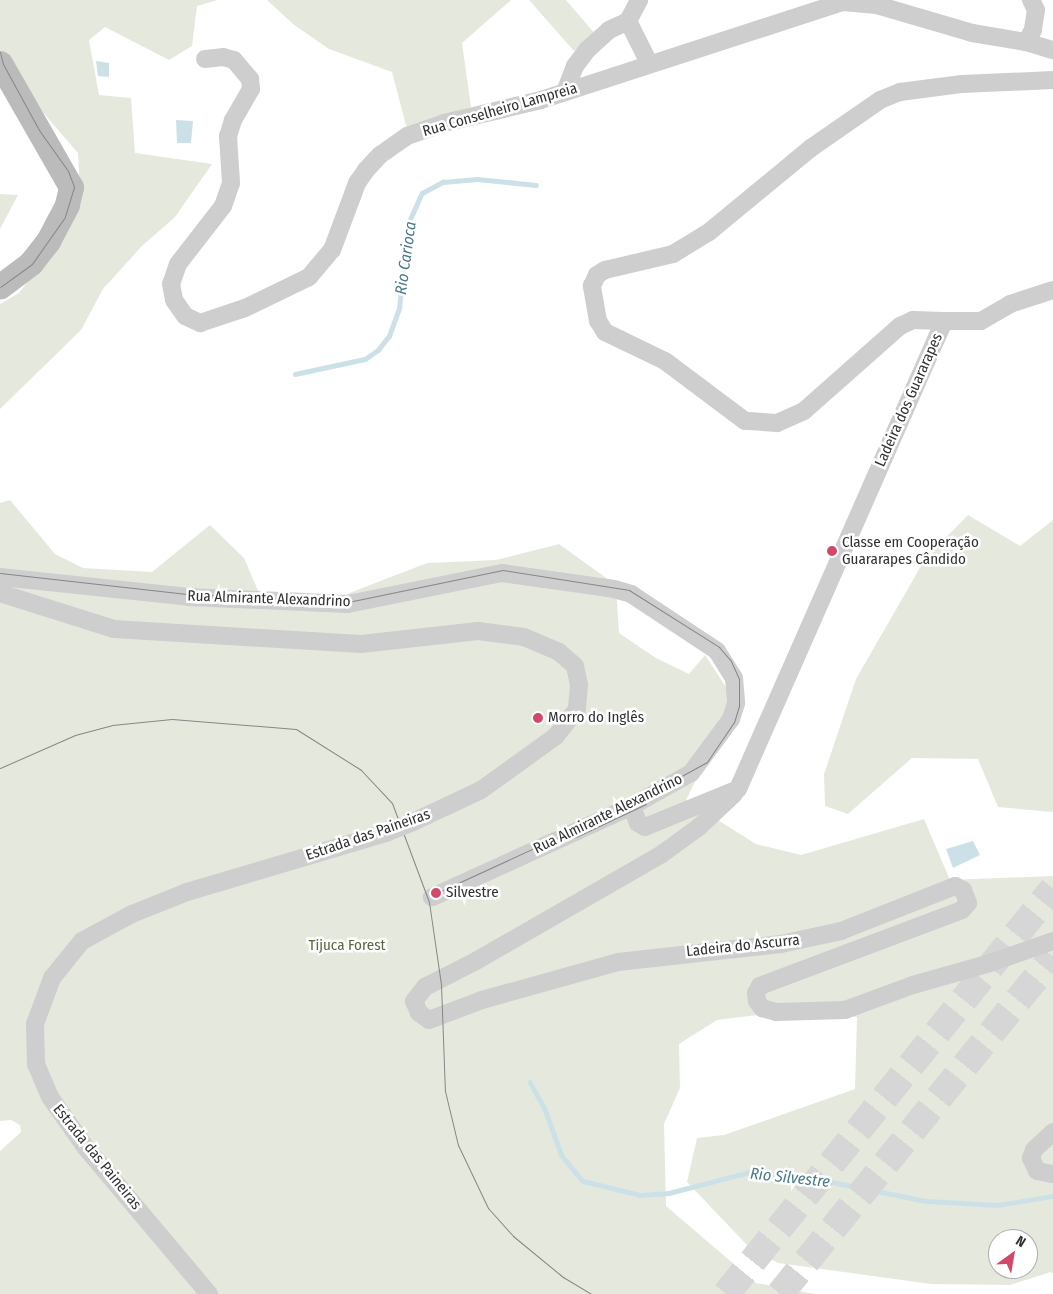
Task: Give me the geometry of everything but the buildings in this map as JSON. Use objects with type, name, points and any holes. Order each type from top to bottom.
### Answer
[{"type":"street","points":[[565,92],[575,66],[587,50],[609,30],[628,21],[639,0]]},
{"type":"street","points":[[1031,0],[1035,17],[1033,30],[1026,42],[1053,50]]},
{"type":"street","name":"Rua Conselheiro Lampreia","points":[[205,59],[224,57],[234,60],[250,79],[251,89],[233,120],[228,136],[231,174],[223,206],[178,264],[171,284],[174,300],[185,316],[200,323],[245,308],[309,277],[332,250],[357,183],[366,170],[380,155],[407,136],[444,123],[565,92],[649,63],[843,2],[877,5],[972,33],[1026,42]]},
{"type":"street","points":[[628,21],[649,63]]},
{"type":"street","points":[[0,63],[37,132],[65,173],[71,188],[67,205],[48,241],[31,264],[0,286]]},
{"type":"street","name":"Ladeira dos Guararapes","points":[[738,789],[944,321],[913,320],[900,326],[804,410],[776,423],[754,422],[745,421],[665,361],[605,332],[598,321],[592,286],[597,275],[606,270],[673,254],[709,232],[811,148],[880,100],[900,92],[962,84],[1053,80]]},
{"type":"street","points":[[944,321],[980,321],[1010,304],[1053,290]]},
{"type":"street","name":"Rua Almirante Alexandrino","points":[[0,578],[189,597],[348,604],[502,573],[614,589],[631,594],[717,651],[734,678],[736,703],[732,719],[691,773],[632,806],[432,897]]},
{"type":"street","name":"Estrada das Paineiras","points":[[0,593],[114,629],[361,644],[478,631],[524,637],[559,652],[575,666],[579,685],[577,709],[556,736],[481,790],[386,833],[187,892],[132,914],[82,941],[52,978],[35,1024],[36,1064],[50,1097],[86,1148],[209,1294]]},
{"type":"street","points":[[632,806],[638,823],[645,827],[738,789]]},
{"type":"street","name":"Ladeira do Ascurra","points":[[738,789],[699,827],[662,854],[476,961],[426,987],[414,1001],[419,1014],[429,1020],[482,1000],[618,962],[781,944],[841,931],[955,886],[963,890],[968,903],[962,910],[760,986],[756,993],[757,1001],[762,1008],[776,1012],[846,1010],[913,984],[990,963],[1053,941]]},
{"type":"street","points":[[1053,1132],[1034,1150],[1031,1158],[1037,1171],[1053,1174]]},
{"type":"green space","points":[[0,0],[218,0],[197,6],[192,46],[169,60],[105,27],[89,40],[99,95],[131,98],[135,153],[212,164],[175,217],[142,246],[103,289],[81,330],[0,409],[0,304],[19,293],[42,263],[80,190],[78,153],[9,73],[0,77]]},
{"type":"green space","points":[[267,0],[511,0],[462,43],[471,107],[407,129],[392,72],[329,49],[293,24]]},
{"type":"green space","points":[[529,0],[566,0],[596,35],[574,51]]},
{"type":"green space","points":[[0,194],[18,195],[0,229]]},
{"type":"green space","name":"Tijuca Forest","points":[[10,500],[55,554],[83,568],[152,572],[210,525],[244,558],[260,595],[334,599],[427,563],[496,560],[559,544],[616,585],[619,633],[656,658],[689,674],[705,655],[735,701],[686,800],[756,844],[801,855],[924,819],[950,880],[1053,876],[1053,1274],[1051,1272],[1038,1276],[1038,1229],[988,1229],[988,1279],[1029,1279],[1010,1285],[931,1284],[778,1263],[747,1245],[687,1182],[697,1138],[724,1135],[855,1089],[857,1017],[781,1012],[717,1020],[679,1044],[680,1088],[664,1124],[666,1206],[756,1283],[815,1294],[0,1294],[0,1151],[21,1132],[20,1125],[11,1120],[0,1121],[0,503]]},
{"type":"green space","points":[[968,515],[1020,546],[1053,520],[1053,812],[998,807],[978,759],[912,758],[848,814],[825,806],[824,774],[856,679],[925,559]]},
{"type":"shaded area","points":[[96,61],[109,63],[109,77],[98,76]]},
{"type":"shaded area","points":[[176,120],[193,121],[191,143],[177,143]]},
{"type":"shaded area","points":[[973,841],[980,855],[953,868],[946,849]]},
{"type":"waterway","name":"Rio Carioca","points":[[295,374],[365,359],[378,350],[389,336],[399,308],[408,224],[422,193],[443,182],[477,179],[536,185]]},
{"type":"waterway","name":"Rio Silvestre","points":[[530,1082],[545,1109],[562,1156],[583,1181],[640,1195],[669,1193],[749,1172],[802,1176],[926,1201],[997,1205],[1053,1196]]},
{"type":"tunnel","points":[[726,1294],[1053,889]]},
{"type":"tunnel","points":[[780,1294],[1053,957]]},
{"type":"tram line","points":[[0,52],[3,64],[39,130],[68,171],[74,187],[65,217],[32,264],[0,287]]},
{"type":"tram line","points":[[0,573],[187,594],[348,602],[503,570],[629,590],[719,647],[731,661],[739,679],[739,706],[734,722],[707,762],[632,803],[436,893]]},
{"type":"tram line","points":[[0,768],[75,735],[112,725],[172,719],[296,729],[361,770],[392,803],[429,902],[441,984],[445,1091],[458,1145],[488,1208],[513,1236],[563,1277],[591,1294]]},
{"type":"tram line","points":[[561,840],[578,836],[646,804]]},
{"type":"place","name":"Classe em Cooperação Guararapes Cândido","points":[[832,551]]},
{"type":"place","name":"Morro do Inglês","points":[[538,718]]},
{"type":"place","name":"Silvestre","points":[[436,893]]}]
